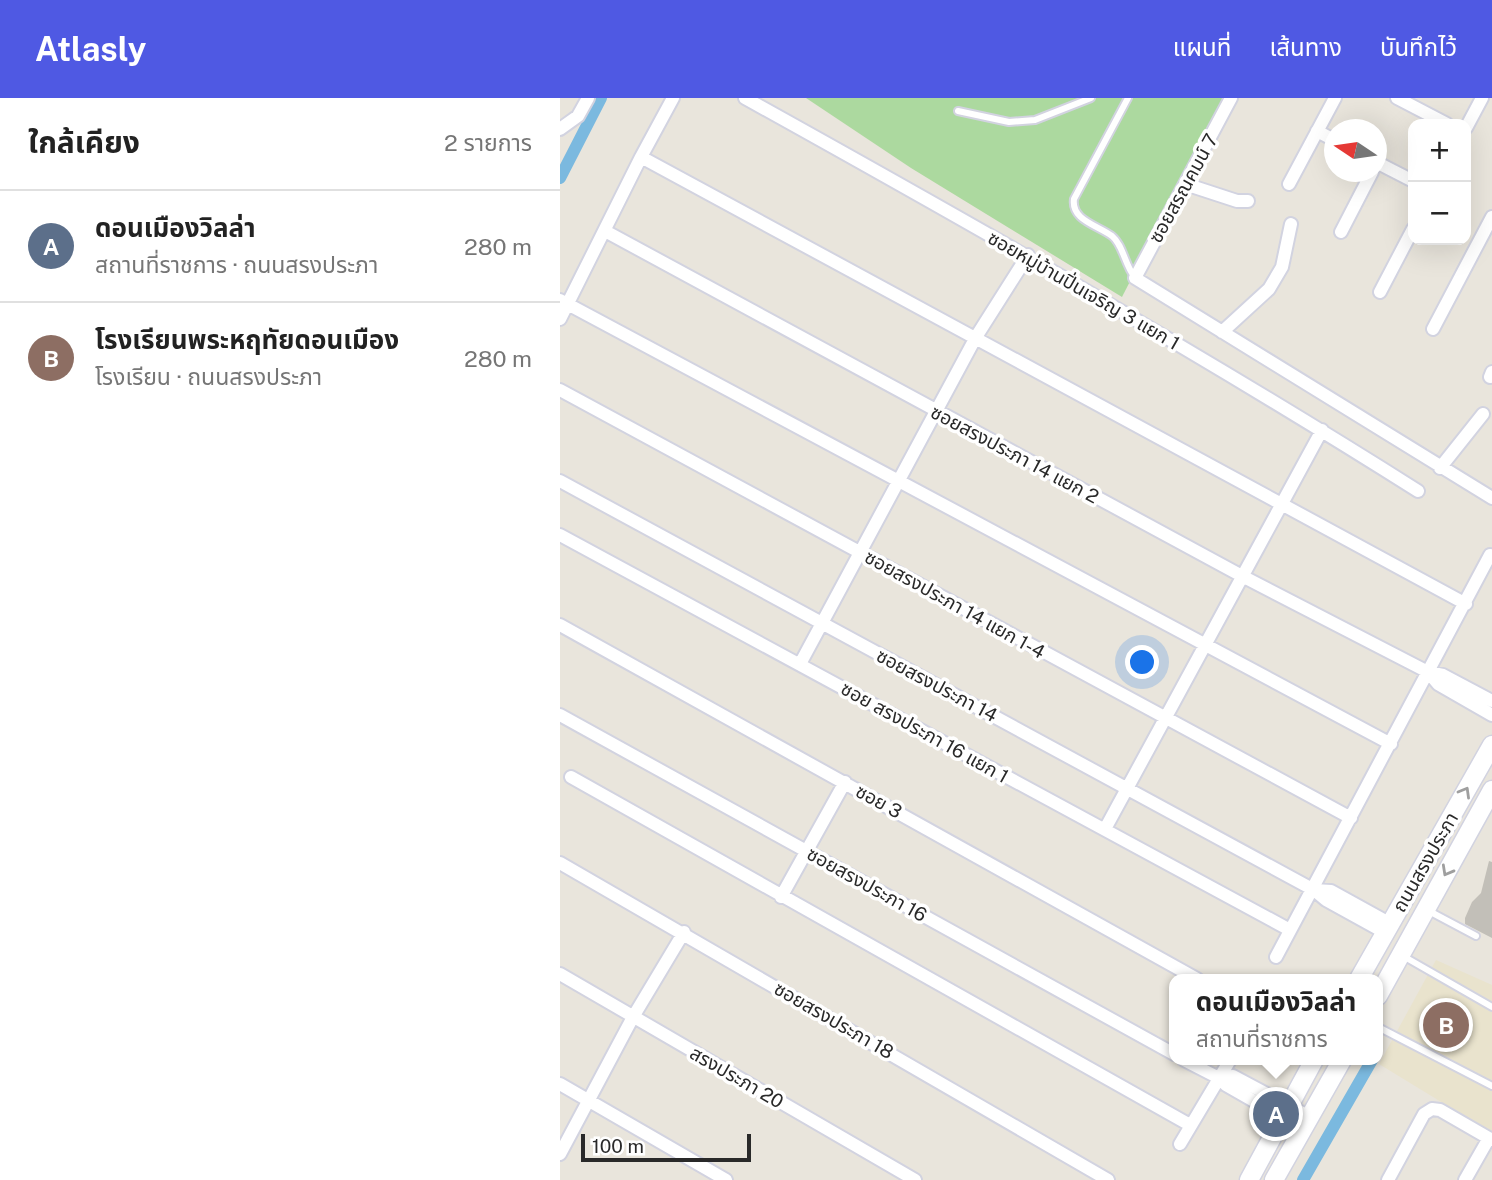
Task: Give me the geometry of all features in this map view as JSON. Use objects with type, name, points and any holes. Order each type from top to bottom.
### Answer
[{"type":"main road","name":"ถนนสรงประภา","points":[[1362,974],[1492,745]]},
{"type":"main road","name":"ถนนสรงประภา","points":[[1383,985],[1491,793]]},
{"type":"main road","points":[[1249,1180],[1311,1065]]},
{"type":"main road","points":[[1275,1180],[1339,1065]]},
{"type":"street","points":[[560,129],[578,116],[588,98]]},
{"type":"street","points":[[560,319],[564,302],[605,231],[673,98]]},
{"type":"street","name":"ซอยหมู่บ้านปิ่นเจริญ 3 แยก 1","points":[[745,98],[1028,255],[1418,491]]},
{"type":"street","name":"ซอยสรณคมน์ 7","points":[[1135,278],[1231,98]]},
{"type":"street","points":[[1289,184],[1335,98]]},
{"type":"street","points":[[1397,98],[1437,119]]},
{"type":"street","points":[[1471,119],[1482,98]]},
{"type":"street","points":[[1317,131],[1324,134]]},
{"type":"street","points":[[641,157],[1466,604]]},
{"type":"street","points":[[1387,168],[1408,178]]},
{"type":"street","points":[[1341,232],[1367,182]]},
{"type":"street","points":[[1185,184],[1237,201],[1248,201]]},
{"type":"street","points":[[1433,329],[1492,217]]},
{"type":"street","points":[[1222,332],[1269,289],[1282,267],[1291,224]]},
{"type":"street","name":"ซอยสรงประภา 14 แยก 2","points":[[605,231],[1242,576],[1428,672]]},
{"type":"street","points":[[1380,292],[1408,239]]},
{"type":"street","points":[[800,664],[976,337],[1028,255]]},
{"type":"street","points":[[1135,278],[1492,498]]},
{"type":"street","points":[[564,302],[1391,744]]},
{"type":"street","name":"ซอยสรงประภา 14 แยก 1-4","points":[[560,390],[1351,818]]},
{"type":"street","points":[[1440,468],[1483,414]]},
{"type":"street","points":[[1105,829],[1321,430]]},
{"type":"street","name":"ซอยสรงประภา 14","points":[[560,481],[1129,788],[1314,890],[1326,900],[1387,928]]},
{"type":"street","name":"ซอย สรงประภา 16 แยก 1","points":[[560,536],[1290,930]]},
{"type":"street","points":[[1276,957],[1490,555]]},
{"type":"street","name":"ซอย 3","points":[[560,625],[1188,974]]},
{"type":"street","points":[[1428,672],[1443,675],[1492,701]]},
{"type":"street","points":[[1428,672],[1438,684],[1492,715]]},
{"type":"street","name":"ซอยสรงประภา 16","points":[[560,715],[1169,1051]]},
{"type":"street","points":[[571,777],[1190,1125]]},
{"type":"street","points":[[781,897],[845,782]]},
{"type":"street","name":"ซอยสรงประภา 18","points":[[560,863],[684,932],[1108,1180]]},
{"type":"street","points":[[560,1154],[633,1017],[684,932]]},
{"type":"street","name":"สรงประภา 20","points":[[560,974],[915,1180]]},
{"type":"street","points":[[1194,1065],[1219,1078],[1226,1085],[1306,1123]]},
{"type":"street","points":[[1180,1144],[1227,1065]]},
{"type":"street","points":[[560,1084],[726,1180]]},
{"type":"street","points":[[1388,1180],[1424,1114],[1432,1109],[1440,1110],[1490,1139],[1465,1180]]},
{"type":"lane","points":[[958,111],[1009,122],[1035,120],[1091,98]]},
{"type":"lane","points":[[1128,98],[1074,199],[1073,206],[1076,214],[1115,238],[1135,278]]},
{"type":"lane","points":[[1426,909],[1476,936]]},
{"type":"lane","points":[[1400,954],[1492,1007]]},
{"type":"lane","points":[[1383,1030],[1492,1086]]},
{"type":"shaded area","points":[[1436,960],[1492,985],[1492,1133],[1381,1065],[1383,1065],[1383,1057]]},
{"type":"green space","points":[[806,98],[1224,98],[1122,297],[911,168]]},
{"type":"building","points":[[1489,861],[1492,862],[1492,938],[1465,924],[1472,902],[1481,893]]},
{"type":"waterway","points":[[560,178],[601,98]]},
{"type":"waterway","points":[[1303,1180],[1369,1065]]},
{"type":"place","name":"โรงเรียนพระหฤทัยดอนเมือง","points":[[1446,1025]]},
{"type":"place","name":"ดอนเมืองวิลล่า","points":[[1276,1114]]}]
